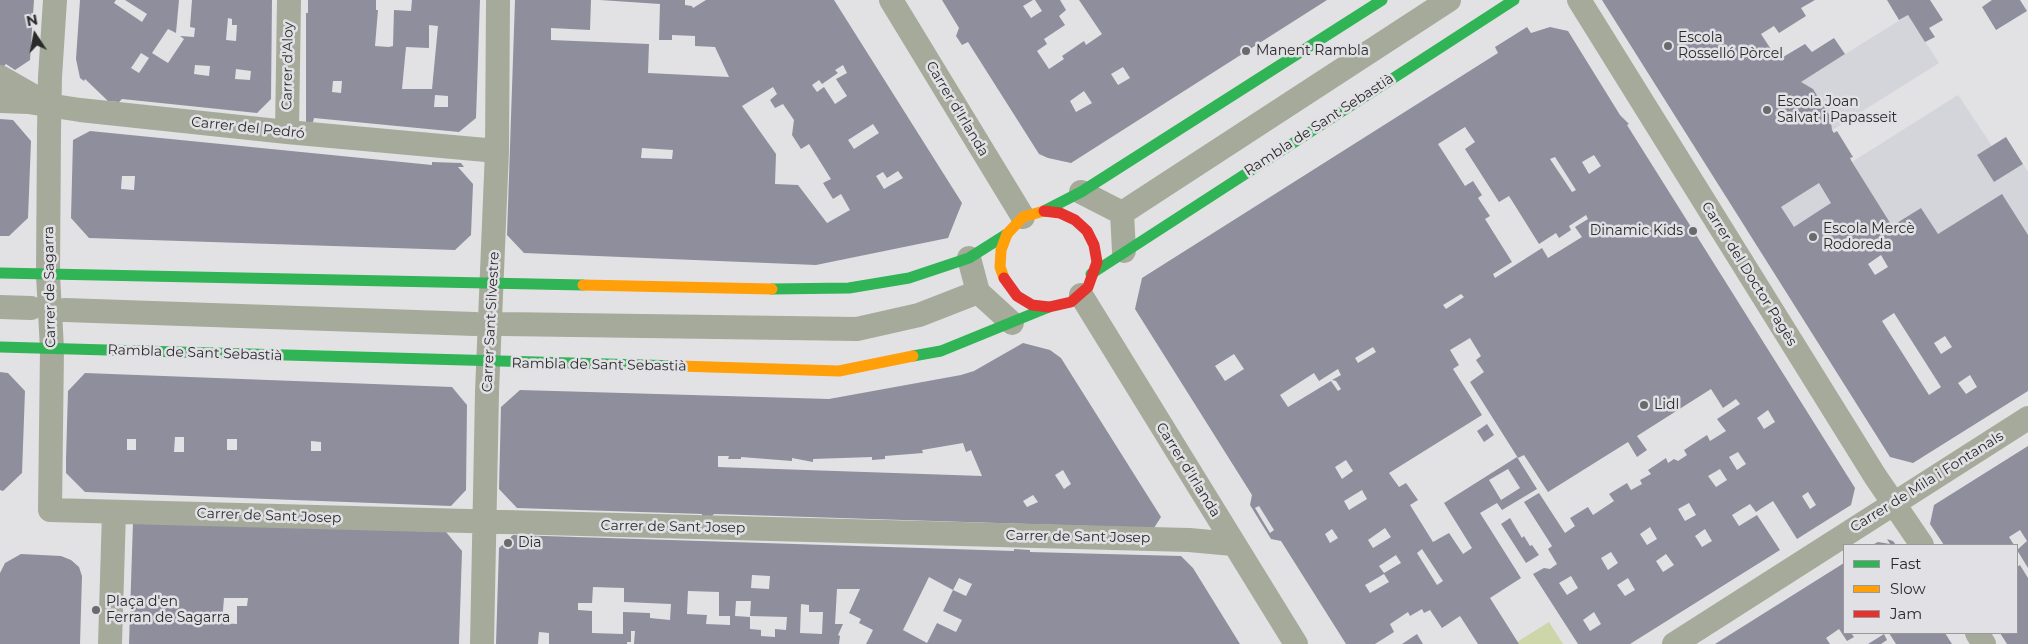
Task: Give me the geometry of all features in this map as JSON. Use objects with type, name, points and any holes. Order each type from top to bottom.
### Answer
[{"type":"street","name":"Carrer de Sagarra","points":[[55,0],[49,106],[48,275],[52,348],[50,510],[114,512]]},
{"type":"street","name":"Carrer d'Aloy","points":[[286,132],[289,0]]},
{"type":"street","name":"Carrer Sant Silvestre","points":[[482,644],[488,362],[497,151],[498,0]]},
{"type":"street","name":"Carrer d'Irlanda","points":[[891,0],[1025,221]]},
{"type":"street","points":[[0,273],[798,290],[849,288],[909,278],[969,258],[1025,221],[1081,192],[1382,0]]},
{"type":"street","points":[[1122,213],[1449,0]]},
{"type":"street","name":"Rambla de Sant Sebastià","points":[[1091,274],[1514,0]]},
{"type":"street","name":"Carrer del Doctor Pagès","points":[[1579,0],[1893,504],[1921,544]]},
{"type":"street","points":[[0,77],[49,106]]},
{"type":"street","name":"Carrer del Pedró","points":[[0,101],[28,102],[49,106],[286,132],[497,151]]},
{"type":"street","points":[[1081,192],[1122,213]]},
{"type":"street","points":[[1060,213],[1075,220],[1087,231],[1094,245],[1097,262],[1091,274],[1088,287],[1081,295],[1060,306],[1049,308],[1032,304],[1017,296],[1006,283],[1000,267],[1001,250],[1025,221],[1060,213]]},
{"type":"street","points":[[1122,213],[1124,251]]},
{"type":"street","points":[[969,258],[978,292],[1012,323]]},
{"type":"street","points":[[502,324],[857,329],[919,315],[978,292]]},
{"type":"street","name":"Carrer d'Irlanda","points":[[1081,295],[1296,644]]},
{"type":"street","points":[[0,307],[31,308]]},
{"type":"street","name":"Rambla de Sant Sebastià","points":[[0,346],[839,371],[941,351],[1049,308]]},
{"type":"street","points":[[65,310],[475,324]]},
{"type":"street","name":"Carrer de Mila i Fontanals","points":[[1674,644],[2028,418]]},
{"type":"street","points":[[110,644],[114,512]]},
{"type":"street","name":"Carrer de Sant Josep","points":[[114,512],[1189,540],[1233,544]]},
{"type":"shaded area","name":"Escola Joan Salvat i Papasseit","points":[[1602,0],[1794,86],[1908,15],[1939,63],[1726,197]]},
{"type":"shaded area","name":"Escola Mercè Rodoreda","points":[[1958,95],[1992,146],[1977,155],[1994,182],[2023,164],[2028,172],[2028,377],[1921,208],[1787,293],[1746,229]]},
{"type":"green space","points":[[1549,622],[1563,644],[1519,644],[1517,642]]},
{"type":"building","points":[[0,0],[34,0],[30,60],[15,70],[6,64],[3,67],[0,65]]},
{"type":"building","points":[[80,0],[116,0],[114,3],[142,22],[147,14],[125,0],[179,0],[176,33],[168,29],[152,53],[168,63],[184,39],[180,36],[194,37],[195,28],[190,27],[192,0],[272,0],[271,99],[257,113],[122,99],[119,102],[108,101],[85,79],[84,81],[80,78],[76,59]],"holes":[[[228,18],[232,19],[232,25],[237,25],[236,41],[226,40]],[[141,53],[149,58],[139,73],[131,68]],[[195,65],[210,66],[209,76],[194,74]],[[236,69],[251,71],[250,80],[235,79]]]},
{"type":"building","points":[[308,0],[376,0],[376,10],[378,10],[375,46],[389,47],[393,46],[394,10],[411,11],[412,0],[480,0],[476,118],[459,132],[314,118],[313,122],[306,122],[306,13],[308,13]],"holes":[[[429,25],[438,26],[432,89],[402,89],[406,47],[429,48]],[[333,81],[342,81],[341,93],[332,92]],[[435,95],[448,96],[448,107],[434,107]]]},
{"type":"building","points":[[515,0],[591,0],[590,30],[551,28],[551,40],[649,44],[648,73],[729,77],[715,47],[695,46],[695,36],[672,35],[672,40],[659,40],[660,4],[600,0],[685,0],[685,5],[692,6],[693,8],[706,0],[834,0],[962,203],[948,238],[816,265],[524,253],[507,235]],"holes":[[[843,65],[847,73],[836,79],[847,96],[835,104],[824,87],[817,92],[812,85],[819,80],[822,84],[838,73],[835,70]],[[773,87],[777,94],[770,100],[775,108],[783,104],[794,120],[792,135],[801,149],[809,144],[831,179],[823,183],[833,199],[841,194],[850,210],[827,223],[798,185],[775,184],[776,154],[742,106]],[[873,124],[879,133],[854,149],[848,140]],[[642,148],[673,150],[672,159],[641,158]],[[898,171],[903,178],[884,189],[876,176],[883,172],[887,178]]]},
{"type":"building","points":[[942,0],[1033,0],[1023,6],[1031,18],[1042,11],[1035,0],[1060,0],[1066,10],[1059,16],[1065,25],[1044,39],[1047,44],[1037,51],[1049,69],[1064,59],[1062,56],[1084,41],[1086,45],[1102,34],[1079,0],[1327,0],[1071,163],[1039,154],[968,42],[962,45],[956,36],[959,28]],"holes":[[[1123,67],[1130,78],[1118,85],[1111,74]],[[1084,91],[1092,103],[1076,112],[1070,101]]]},
{"type":"building","points":[[1602,0],[1815,0],[1801,8],[1806,16],[1779,33],[1774,26],[1761,34],[1778,60],[1805,44],[1812,52],[1834,38],[1845,54],[1801,82],[1813,89],[1830,116],[1832,130],[1834,133],[1837,131],[1853,157],[1850,158],[1852,162],[1892,226],[1921,208],[1938,234],[2002,194],[2028,235],[2028,391],[1913,463],[1890,457]],"holes":[[[1819,183],[1831,203],[1794,227],[1781,207]],[[1881,255],[1888,267],[1875,275],[1868,264]],[[1894,313],[1941,387],[1929,395],[1882,321]],[[1945,336],[1952,347],[1941,354],[1934,343]],[[1970,375],[1977,387],[1966,394],[1958,383]]]},
{"type":"building","points":[[1887,0],[1930,0],[1943,20],[1929,28],[1935,37],[1925,42],[1908,15],[1899,20]]},
{"type":"building","points":[[1992,0],[2020,0],[2027,11],[1996,30],[1982,7]]},
{"type":"building","points":[[1527,27],[1531,33],[1550,27],[1568,31],[1620,115],[1629,124],[1627,125],[1855,488],[1851,505],[1797,539],[1773,501],[1756,512],[1750,504],[1732,515],[1739,526],[1757,515],[1780,550],[1630,644],[1578,644],[1533,574],[1544,568],[1550,569],[1557,564],[1548,549],[1552,546],[1524,502],[1539,493],[1565,533],[1575,526],[1570,518],[1588,507],[1593,515],[1614,501],[1609,494],[1627,483],[1631,490],[1642,484],[1640,480],[1651,474],[1648,470],[1666,458],[1668,463],[1674,459],[1678,461],[1687,455],[1684,450],[1707,435],[1710,441],[1726,431],[1717,419],[1740,404],[1736,399],[1723,408],[1711,389],[1637,436],[1647,450],[1637,457],[1628,442],[1548,492],[1524,455],[1518,458],[1470,382],[1484,372],[1476,360],[1481,356],[1470,338],[1450,350],[1459,365],[1453,369],[1482,415],[1389,473],[1399,487],[1406,483],[1418,500],[1410,505],[1433,542],[1449,533],[1463,554],[1472,548],[1444,503],[1517,457],[1537,489],[1502,510],[1497,503],[1480,513],[1521,578],[1490,598],[1519,644],[1478,644],[1460,616],[1442,628],[1430,610],[1424,613],[1422,609],[1410,616],[1408,612],[1390,624],[1394,632],[1375,644],[1346,644],[1281,541],[1271,539],[1250,505],[1252,495],[1135,309],[1142,278],[1498,53],[1495,47]],"holes":[[[1465,127],[1475,142],[1465,149],[1499,202],[1509,196],[1539,244],[1556,233],[1559,238],[1571,230],[1569,226],[1586,215],[1588,219],[1575,227],[1582,237],[1548,258],[1542,248],[1495,278],[1493,274],[1512,262],[1485,219],[1490,216],[1478,198],[1482,195],[1473,181],[1465,186],[1438,144]],[[1594,155],[1601,166],[1589,174],[1582,162]],[[1555,157],[1576,190],[1572,192],[1550,159]],[[1461,294],[1464,297],[1446,309],[1443,305]],[[1373,347],[1376,352],[1358,363],[1355,358]],[[1234,354],[1244,369],[1225,381],[1215,366]],[[1338,369],[1341,375],[1332,380],[1336,381],[1341,389],[1338,391],[1331,381],[1288,407],[1280,395],[1314,373],[1319,381]],[[1768,410],[1775,422],[1764,429],[1757,418]],[[1738,452],[1746,464],[1737,470],[1729,457]],[[1346,460],[1353,471],[1342,479],[1335,467]],[[1508,469],[1520,488],[1501,500],[1489,480]],[[1720,469],[1727,480],[1716,487],[1708,476]],[[1362,490],[1367,499],[1349,510],[1344,501]],[[1808,492],[1816,505],[1810,509],[1802,496]],[[1689,503],[1696,515],[1685,521],[1678,509]],[[1259,506],[1274,530],[1270,533],[1255,508]],[[1650,527],[1657,539],[1647,545],[1640,534]],[[1385,528],[1391,537],[1373,548],[1368,540]],[[1332,529],[1338,538],[1330,543],[1325,534]],[[1705,529],[1712,541],[1702,547],[1695,536]],[[1422,549],[1443,581],[1437,585],[1417,553]],[[1611,552],[1618,563],[1608,570],[1601,558]],[[1666,554],[1674,565],[1663,572],[1656,561]],[[1396,555],[1401,563],[1384,573],[1379,566]],[[1384,574],[1389,582],[1370,593],[1365,585]],[[1571,576],[1578,588],[1567,595],[1559,583]],[[1628,578],[1635,590],[1625,596],[1617,585]],[[1594,612],[1601,624],[1590,631],[1583,620]]]},
{"type":"building","points":[[0,119],[13,120],[31,141],[28,218],[9,236],[0,236]]},
{"type":"building","points":[[90,131],[432,165],[432,162],[461,163],[464,167],[458,167],[473,184],[471,235],[455,250],[89,238],[71,218],[73,140]],"holes":[[[122,176],[135,176],[134,190],[121,189]]]},
{"type":"building","points":[[2006,137],[2023,164],[1994,182],[1977,155]]},
{"type":"building","points":[[1023,343],[1050,350],[1061,358],[1161,517],[1154,528],[714,514],[711,517],[702,516],[702,514],[517,508],[499,489],[501,407],[520,390],[829,399],[974,371]],"holes":[[[963,443],[966,452],[971,450],[982,476],[718,467],[718,456],[729,456],[728,459],[741,459],[741,457],[792,461],[792,458],[813,462],[813,459],[872,457],[872,460],[885,459],[885,456],[923,453],[922,450]],[[1063,470],[1071,484],[1064,489],[1055,475]],[[1033,495],[1038,502],[1027,507],[1023,501]]]},
{"type":"building","points":[[0,372],[8,373],[25,391],[22,473],[3,491],[0,490]]},
{"type":"building","points":[[85,373],[452,387],[467,405],[466,490],[451,506],[85,492],[66,473],[68,391]],"holes":[[[175,437],[184,437],[184,452],[174,452]],[[127,439],[136,439],[136,450],[127,450]],[[227,439],[237,439],[237,450],[227,450]],[[311,441],[321,442],[321,451],[311,451]]]},
{"type":"building","points":[[1487,424],[1494,435],[1484,442],[1477,431]]},
{"type":"building","points":[[2028,446],[2028,568],[2018,552],[2018,549],[2027,541],[2020,530],[2009,537],[2013,544],[1943,544],[1930,524],[1934,505]]},
{"type":"building","points":[[1510,518],[1522,538],[1524,536],[1539,555],[1526,563],[1501,524]]},
{"type":"building","points":[[133,522],[446,532],[462,551],[459,644],[129,644]],"holes":[[[224,598],[248,598],[247,606],[237,606],[237,624],[222,623]]]},
{"type":"building","points":[[513,535],[1014,551],[1014,549],[1030,550],[1030,552],[1181,556],[1193,568],[1240,644],[866,644],[873,630],[859,623],[861,619],[849,613],[860,589],[837,589],[835,624],[843,624],[838,635],[840,636],[839,644],[634,644],[635,631],[631,631],[631,642],[627,642],[627,644],[549,644],[549,633],[539,632],[538,644],[496,644],[499,548]],"holes":[[[752,575],[770,576],[769,589],[751,588]],[[929,577],[953,590],[943,611],[962,620],[956,632],[937,623],[927,643],[903,630]],[[959,578],[972,584],[966,596],[953,590]],[[593,587],[624,588],[624,602],[671,604],[670,620],[650,618],[650,613],[623,612],[623,634],[592,633],[592,611],[578,610],[578,603],[592,603]],[[688,591],[719,592],[719,616],[730,616],[730,625],[706,624],[707,615],[687,614]],[[736,601],[751,601],[750,616],[787,617],[786,630],[775,629],[775,637],[761,636],[761,630],[750,629],[750,617],[735,616]],[[801,604],[809,605],[809,612],[823,612],[822,634],[800,633]]]},
{"type":"building","points":[[1887,539],[1895,544],[1890,544]]},
{"type":"building","points":[[1878,542],[1890,544],[1874,544]]},
{"type":"building","points":[[21,554],[61,556],[71,560],[79,567],[82,576],[80,644],[0,644],[0,573],[5,563]]},
{"type":"building","points":[[1843,564],[1843,634],[1852,634],[1854,637],[1847,641],[1839,629],[1826,638],[1830,644],[1715,644]]},
{"type":"building","points":[[2020,565],[2028,578],[2028,644],[2007,644],[2001,634],[2018,634],[2018,566]]},
{"type":"building","points":[[1417,634],[1423,644],[1402,644]]},
{"type":"building","points":[[1884,634],[1887,640],[1881,644],[1868,644]]},
{"type":"building","points":[[1890,634],[1946,634],[1952,644],[1896,644]]},
{"type":"traffic: fast","points":[[1044,211],[1081,192],[1382,0]]},
{"type":"traffic: fast","points":[[1091,274],[1514,0]]},
{"type":"traffic: fast","points":[[772,289],[849,288],[909,278],[969,258],[1007,234]]},
{"type":"traffic: fast","points":[[0,273],[583,285]]},
{"type":"traffic: fast","points":[[913,356],[941,351],[1049,307]]},
{"type":"traffic: fast","points":[[0,347],[679,366]]},
{"type":"traffic: slow","points":[[1004,278],[1000,267],[1001,250],[1007,234],[1023,217],[1044,211]]},
{"type":"traffic: slow","points":[[583,285],[772,289]]},
{"type":"traffic: slow","points":[[679,366],[839,371],[913,356]]},
{"type":"traffic: jam","points":[[1004,278],[1017,296],[1032,305],[1049,307],[1071,302],[1088,287],[1097,262],[1094,245],[1087,231],[1075,220],[1060,213],[1044,211]]},
{"type":"place","name":"Escola Rosselló Pòrcel","points":[[1668,46]]},
{"type":"place","name":"Manent Rambla","points":[[1246,51]]},
{"type":"place","name":"Escola Joan Salvat i Papasseit","points":[[1767,110]]},
{"type":"place","name":"Dinamic Kids","points":[[1693,231]]},
{"type":"place","name":"Escola Mercè Rodoreda","points":[[1813,237]]},
{"type":"place","name":"Lidl","points":[[1644,405]]},
{"type":"place","name":"Dia","points":[[508,543]]},
{"type":"place","name":"Plaça d'en Ferran de Sagarra","points":[[96,610]]}]
